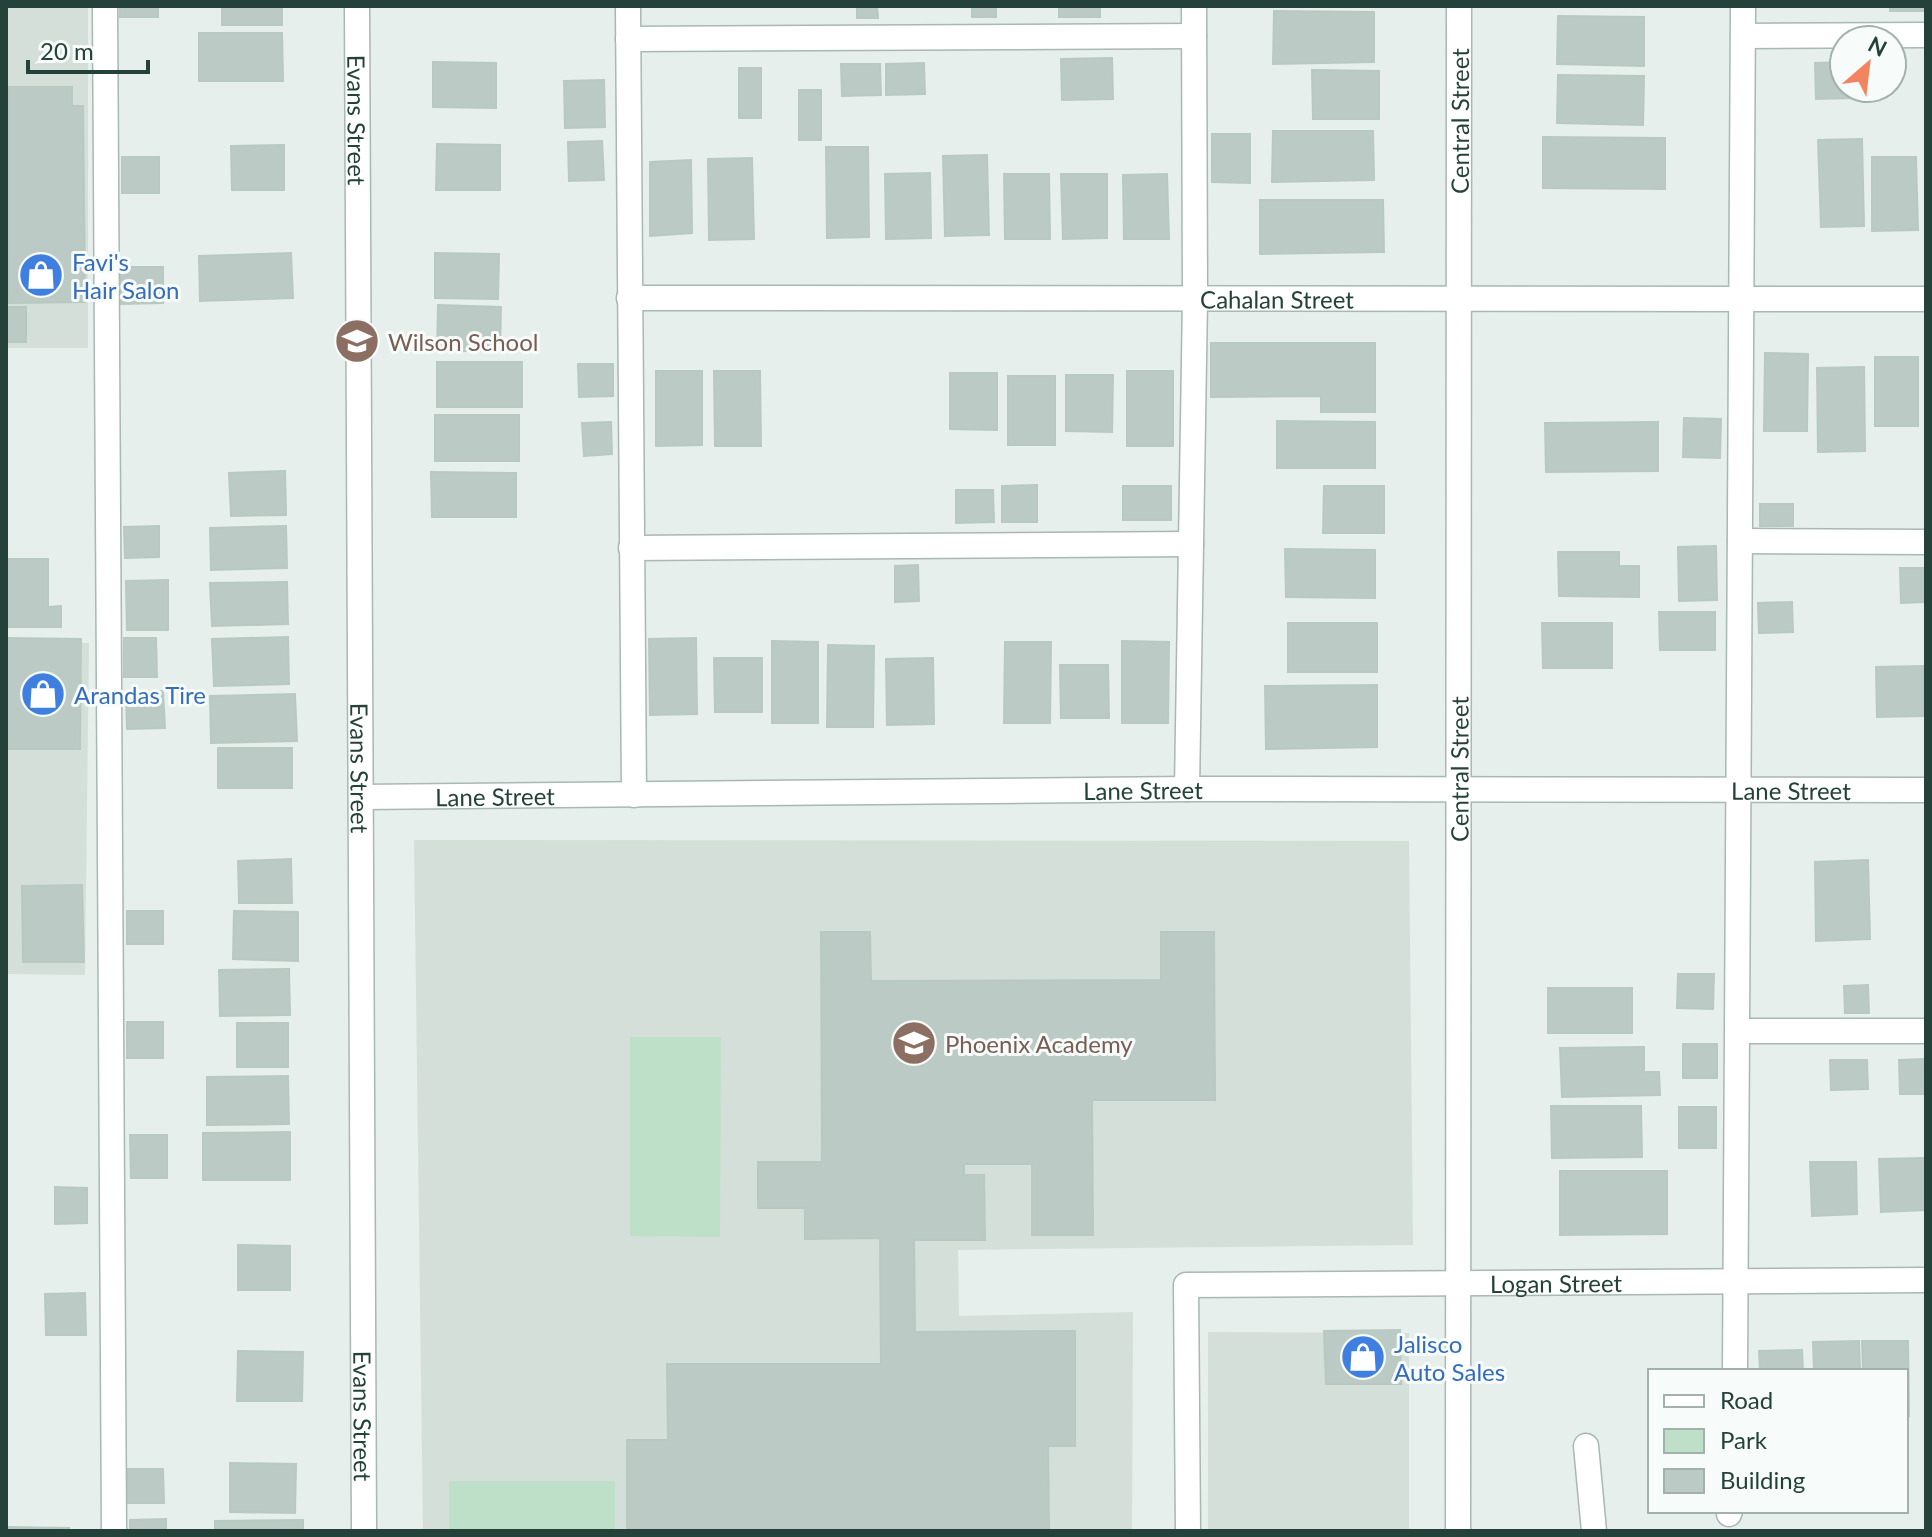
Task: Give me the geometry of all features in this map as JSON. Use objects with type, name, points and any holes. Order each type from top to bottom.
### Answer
[{"type":"street","points":[[105,6],[114,1531]]},
{"type":"street","name":"Evans Street","points":[[357,6],[364,1531]]},
{"type":"street","points":[[628,6],[634,795]]},
{"type":"street","points":[[1187,789],[1195,299],[1194,6]]},
{"type":"street","name":"Central Street","points":[[1458,1531],[1459,6]]},
{"type":"street","points":[[1735,1369],[1741,791],[1743,6]]},
{"type":"street","points":[[1743,36],[1926,35]]},
{"type":"street","points":[[628,39],[1194,36]]},
{"type":"street","name":"Cahalan Street","points":[[629,298],[1926,299]]},
{"type":"street","points":[[1740,541],[1926,542]]},
{"type":"street","points":[[631,548],[1191,544]]},
{"type":"street","name":"Lane Street","points":[[361,797],[1187,789],[1926,790]]},
{"type":"street","points":[[1739,1031],[1926,1031]]},
{"type":"street","name":"Logan Street","points":[[1188,1531],[1186,1285],[1926,1280]]},
{"type":"street","points":[[1586,1446],[1594,1531]]},
{"type":"shaded area","points":[[6,6],[88,6],[88,348],[6,348]]},
{"type":"shaded area","points":[[6,642],[89,643],[85,975],[6,974]]},
{"type":"shaded area","name":"Phoenix Academy","points":[[414,840],[1409,841],[1413,1245],[958,1250],[959,1316],[1133,1312],[1132,1531],[423,1531]]},
{"type":"shaded area","points":[[1208,1332],[1409,1333],[1409,1531],[1208,1531]]},
{"type":"green space","points":[[630,1037],[721,1037],[720,1237],[630,1236]]},
{"type":"green space","points":[[449,1481],[615,1481],[615,1531],[449,1531]]},
{"type":"building","points":[[120,6],[158,6],[158,17],[120,17]]},
{"type":"building","points":[[222,6],[282,6],[282,25],[222,25]]},
{"type":"building","points":[[857,6],[877,6],[878,18],[857,18]]},
{"type":"building","points":[[972,6],[996,6],[996,17],[972,17]]},
{"type":"building","points":[[1059,6],[1100,6],[1100,17],[1059,17]]},
{"type":"building","points":[[1890,6],[1926,6],[1926,11],[1890,11]]},
{"type":"building","points":[[1274,11],[1374,12],[1374,62],[1273,64]]},
{"type":"building","points":[[1558,16],[1644,17],[1644,66],[1557,64]]},
{"type":"building","points":[[199,33],[282,33],[283,81],[199,81]]},
{"type":"building","points":[[1112,58],[1113,99],[1062,100],[1061,59]]},
{"type":"building","points":[[433,62],[496,63],[496,108],[433,107]]},
{"type":"building","points":[[924,63],[925,94],[886,95],[886,64]]},
{"type":"building","points":[[1815,63],[1828,63],[1828,99],[1816,99]]},
{"type":"building","points":[[841,64],[880,64],[881,95],[842,96]]},
{"type":"building","points":[[739,68],[761,68],[761,118],[739,118]]},
{"type":"building","points":[[1312,70],[1379,71],[1379,119],[1313,119]]},
{"type":"building","points":[[1558,75],[1644,76],[1643,125],[1557,123]]},
{"type":"building","points":[[604,80],[605,127],[565,128],[564,81]]},
{"type":"building","points":[[8,87],[72,87],[72,106],[83,106],[85,302],[9,303]]},
{"type":"building","points":[[799,90],[821,90],[821,140],[799,140]]},
{"type":"building","points":[[1273,131],[1373,131],[1374,180],[1272,182]]},
{"type":"building","points":[[1212,134],[1250,134],[1250,183],[1212,182]]},
{"type":"building","points":[[1543,137],[1665,138],[1665,189],[1543,188]]},
{"type":"building","points":[[1862,139],[1864,226],[1821,227],[1818,140]]},
{"type":"building","points":[[602,141],[604,180],[569,181],[568,142]]},
{"type":"building","points":[[437,144],[500,145],[500,190],[436,190]]},
{"type":"building","points":[[284,145],[284,190],[232,190],[231,146]]},
{"type":"building","points":[[826,147],[868,147],[869,237],[827,238]]},
{"type":"building","points":[[987,155],[989,235],[945,236],[943,156]]},
{"type":"building","points":[[122,157],[159,157],[159,193],[122,193]]},
{"type":"building","points":[[1872,157],[1916,157],[1918,230],[1872,231]]},
{"type":"building","points":[[752,158],[754,239],[709,240],[708,159]]},
{"type":"building","points":[[691,160],[692,233],[650,236],[650,162]]},
{"type":"building","points":[[930,173],[931,238],[886,239],[885,174]]},
{"type":"building","points":[[1004,174],[1049,174],[1050,239],[1005,239]]},
{"type":"building","points":[[1061,174],[1107,174],[1107,238],[1063,239]]},
{"type":"building","points":[[1167,174],[1169,239],[1124,239],[1123,175]]},
{"type":"building","points":[[1260,200],[1383,200],[1384,252],[1260,254]]},
{"type":"building","points":[[291,253],[293,298],[200,301],[199,256]]},
{"type":"building","points":[[435,253],[499,254],[498,299],[435,298]]},
{"type":"building","points":[[120,267],[163,267],[163,303],[121,304]]},
{"type":"building","points":[[438,305],[501,307],[500,351],[437,351]]},
{"type":"building","points":[[6,307],[26,307],[26,342],[6,342]]},
{"type":"building","points":[[1211,343],[1375,343],[1375,412],[1321,412],[1321,396],[1211,397]]},
{"type":"building","points":[[1765,353],[1808,354],[1807,431],[1764,431]]},
{"type":"building","points":[[1875,357],[1918,357],[1918,426],[1875,426]]},
{"type":"building","points":[[437,362],[522,362],[522,407],[437,407]]},
{"type":"building","points":[[578,364],[613,364],[613,396],[579,397]]},
{"type":"building","points":[[1864,367],[1865,451],[1818,452],[1817,368]]},
{"type":"building","points":[[656,371],[702,371],[702,445],[656,446]]},
{"type":"building","points":[[714,371],[760,371],[761,446],[715,446]]},
{"type":"building","points":[[1127,371],[1173,371],[1173,446],[1127,446]]},
{"type":"building","points":[[950,373],[997,373],[997,430],[950,429]]},
{"type":"building","points":[[1066,375],[1113,375],[1112,432],[1066,431]]},
{"type":"building","points":[[1008,376],[1055,376],[1055,445],[1008,445]]},
{"type":"building","points":[[435,415],[519,415],[519,461],[435,461]]},
{"type":"building","points":[[1684,418],[1721,419],[1720,458],[1683,457]]},
{"type":"building","points":[[1277,421],[1375,422],[1375,468],[1277,468]]},
{"type":"building","points":[[611,422],[612,454],[584,456],[582,423]]},
{"type":"building","points":[[1658,422],[1658,471],[1546,472],[1545,423]]},
{"type":"building","points":[[285,471],[286,515],[231,516],[229,473]]},
{"type":"building","points":[[431,472],[516,473],[516,517],[432,517]]},
{"type":"building","points":[[1037,485],[1037,522],[1002,522],[1002,486]]},
{"type":"building","points":[[1123,486],[1171,486],[1171,520],[1123,520]]},
{"type":"building","points":[[1324,486],[1384,486],[1384,533],[1323,533]]},
{"type":"building","points":[[956,490],[993,490],[994,522],[956,523]]},
{"type":"building","points":[[1760,504],[1793,504],[1793,526],[1760,526]]},
{"type":"building","points":[[159,526],[159,557],[125,558],[124,527]]},
{"type":"building","points":[[286,526],[287,568],[211,570],[210,528]]},
{"type":"building","points":[[1716,546],[1717,600],[1679,601],[1678,547]]},
{"type":"building","points":[[1285,549],[1375,550],[1375,598],[1286,597]]},
{"type":"building","points":[[1558,552],[1619,552],[1619,566],[1639,566],[1639,597],[1559,596]]},
{"type":"building","points":[[6,559],[48,559],[48,607],[61,606],[61,627],[6,627]]},
{"type":"building","points":[[918,565],[919,601],[895,602],[895,566]]},
{"type":"building","points":[[1900,568],[1926,568],[1926,602],[1901,603]]},
{"type":"building","points":[[168,580],[168,630],[127,630],[126,581]]},
{"type":"building","points":[[287,582],[288,624],[212,626],[210,583]]},
{"type":"building","points":[[1792,602],[1793,632],[1759,633],[1758,603]]},
{"type":"building","points":[[1659,612],[1715,612],[1715,650],[1660,650]]},
{"type":"building","points":[[1288,623],[1377,623],[1377,672],[1288,672]]},
{"type":"building","points":[[1542,623],[1612,623],[1612,668],[1543,668]]},
{"type":"building","points":[[288,637],[289,684],[214,686],[212,639]]},
{"type":"building","name":"Arandas Tire","points":[[6,638],[81,639],[80,749],[6,749]]},
{"type":"building","points":[[124,638],[156,638],[157,677],[124,677]]},
{"type":"building","points":[[696,638],[697,714],[650,715],[649,639]]},
{"type":"building","points":[[772,641],[818,642],[818,723],[772,723]]},
{"type":"building","points":[[1122,641],[1169,642],[1168,723],[1122,723]]},
{"type":"building","points":[[1005,642],[1051,642],[1050,723],[1004,723]]},
{"type":"building","points":[[828,645],[874,646],[873,727],[827,727]]},
{"type":"building","points":[[714,658],[762,658],[762,712],[715,712]]},
{"type":"building","points":[[933,658],[934,724],[887,725],[886,659]]},
{"type":"building","points":[[1060,665],[1108,665],[1109,718],[1061,718]]},
{"type":"building","points":[[1923,666],[1924,716],[1877,717],[1876,667]]},
{"type":"building","points":[[1377,685],[1377,747],[1266,749],[1265,686]]},
{"type":"building","points":[[163,691],[165,728],[127,729],[126,693]]},
{"type":"building","points":[[295,694],[297,741],[211,743],[210,696]]},
{"type":"building","points":[[218,748],[292,748],[292,788],[218,788]]},
{"type":"building","points":[[291,859],[292,903],[239,903],[238,861]]},
{"type":"building","points":[[1868,860],[1870,939],[1816,941],[1815,862]]},
{"type":"building","points":[[82,885],[84,962],[23,962],[22,886]]},
{"type":"building","points":[[127,911],[163,911],[163,944],[127,944]]},
{"type":"building","points":[[234,911],[298,912],[298,961],[233,959]]},
{"type":"building","points":[[821,932],[870,932],[871,981],[1161,980],[1161,932],[1214,932],[1215,1100],[1092,1100],[1093,1235],[1032,1235],[1032,1164],[964,1164],[964,1175],[984,1175],[985,1240],[914,1240],[915,1332],[1075,1331],[1075,1446],[1048,1446],[1049,1531],[627,1531],[627,1440],[668,1440],[667,1364],[881,1364],[880,1238],[805,1239],[805,1208],[758,1208],[758,1162],[822,1162]]},
{"type":"building","points":[[289,969],[290,1015],[220,1016],[219,970]]},
{"type":"building","points":[[1678,974],[1714,974],[1713,1009],[1677,1008]]},
{"type":"building","points":[[1868,985],[1869,1013],[1845,1013],[1844,986]]},
{"type":"building","points":[[1548,988],[1632,988],[1632,1033],[1548,1033]]},
{"type":"building","points":[[127,1022],[163,1022],[163,1058],[127,1058]]},
{"type":"building","points":[[237,1023],[288,1023],[288,1067],[237,1067]]},
{"type":"building","points":[[1683,1044],[1717,1044],[1717,1078],[1683,1078]]},
{"type":"building","points":[[1644,1047],[1644,1072],[1659,1072],[1660,1095],[1562,1097],[1560,1048]]},
{"type":"building","points":[[1924,1059],[1925,1094],[1900,1094],[1899,1060]]},
{"type":"building","points":[[1830,1060],[1867,1060],[1868,1089],[1831,1090]]},
{"type":"building","points":[[288,1076],[289,1124],[207,1125],[207,1077]]},
{"type":"building","points":[[1551,1106],[1641,1106],[1642,1157],[1552,1158]]},
{"type":"building","points":[[1679,1107],[1716,1107],[1716,1148],[1679,1148]]},
{"type":"building","points":[[290,1132],[290,1180],[203,1180],[203,1133]]},
{"type":"building","points":[[130,1135],[167,1135],[167,1178],[131,1178]]},
{"type":"building","points":[[1925,1158],[1926,1210],[1881,1212],[1879,1159]]},
{"type":"building","points":[[1810,1162],[1856,1162],[1857,1214],[1812,1216]]},
{"type":"building","points":[[1560,1171],[1667,1171],[1667,1234],[1560,1235]]},
{"type":"building","points":[[55,1187],[87,1188],[87,1223],[55,1224]]},
{"type":"building","points":[[238,1245],[290,1246],[290,1290],[238,1290]]},
{"type":"building","points":[[85,1293],[86,1335],[46,1335],[45,1294]]},
{"type":"building","name":"Jalisco Auto Sales","points":[[1400,1330],[1401,1384],[1326,1384],[1324,1331]]},
{"type":"building","points":[[1859,1341],[1860,1369],[1814,1369],[1813,1342]]},
{"type":"building","points":[[1862,1341],[1908,1341],[1909,1416],[1908,1369],[1863,1369]]},
{"type":"building","points":[[1802,1350],[1803,1369],[1760,1369],[1759,1351]]},
{"type":"building","points":[[238,1351],[303,1352],[302,1401],[237,1401]]},
{"type":"building","points":[[230,1463],[296,1464],[295,1513],[230,1512]]},
{"type":"building","points":[[127,1469],[163,1469],[164,1503],[127,1503]]},
{"type":"building","points":[[166,1519],[166,1531],[130,1531],[130,1520]]},
{"type":"building","points":[[303,1520],[303,1531],[215,1531],[215,1521]]},
{"type":"building","points":[[6,1527],[69,1528],[69,1531],[6,1531]]},
{"type":"place","name":"Favi's Hair Salon","points":[[41,275]]},
{"type":"place","name":"Wilson School","points":[[357,341]]},
{"type":"place","name":"Arandas Tire","points":[[43,694]]},
{"type":"place","name":"Phoenix Academy","points":[[914,1043]]},
{"type":"place","name":"Jalisco Auto Sales","points":[[1363,1357]]}]
